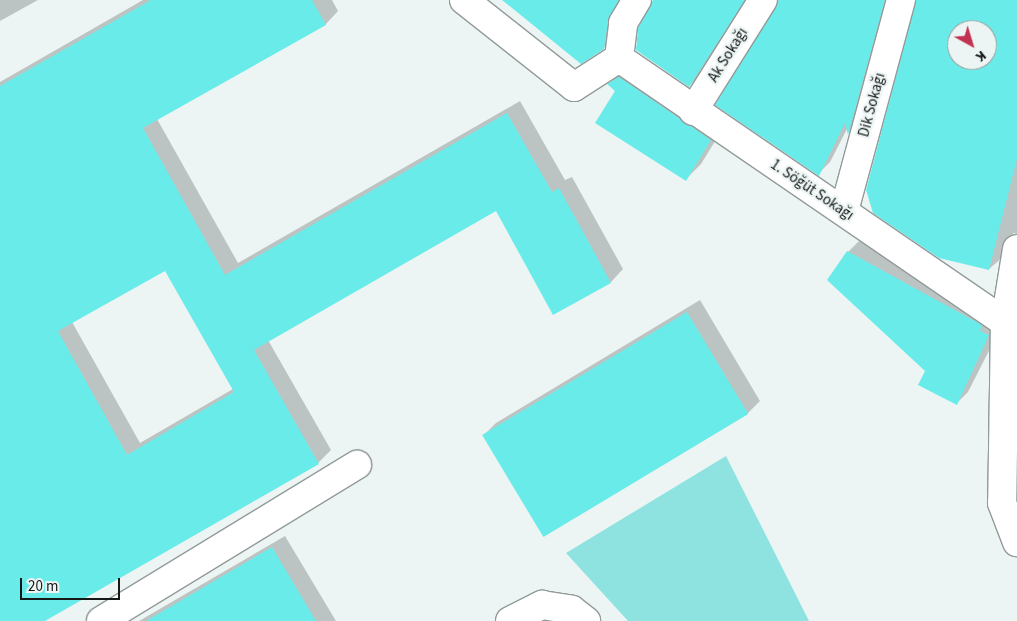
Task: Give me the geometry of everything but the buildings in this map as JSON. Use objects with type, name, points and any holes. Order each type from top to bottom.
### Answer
[{"type":"street","points":[[464,0],[574,87],[619,58],[623,23],[637,0]]},
{"type":"street","name":"Ak Sokağı","points":[[693,111],[763,0]]},
{"type":"street","name":"Dik Sokağı","points":[[844,211],[901,0]]},
{"type":"street","name":"1. Söğüt Sokağı","points":[[619,58],[693,111],[844,211],[1005,322]]},
{"type":"street","points":[[1017,248],[1005,322],[1002,503],[1017,542]]},
{"type":"street","points":[[101,621],[357,466]]},
{"type":"street","points":[[510,621],[528,610],[550,605],[572,610],[586,621]]},
{"type":"shaded area","points":[[726,456],[809,621],[628,621],[566,553]]}]
